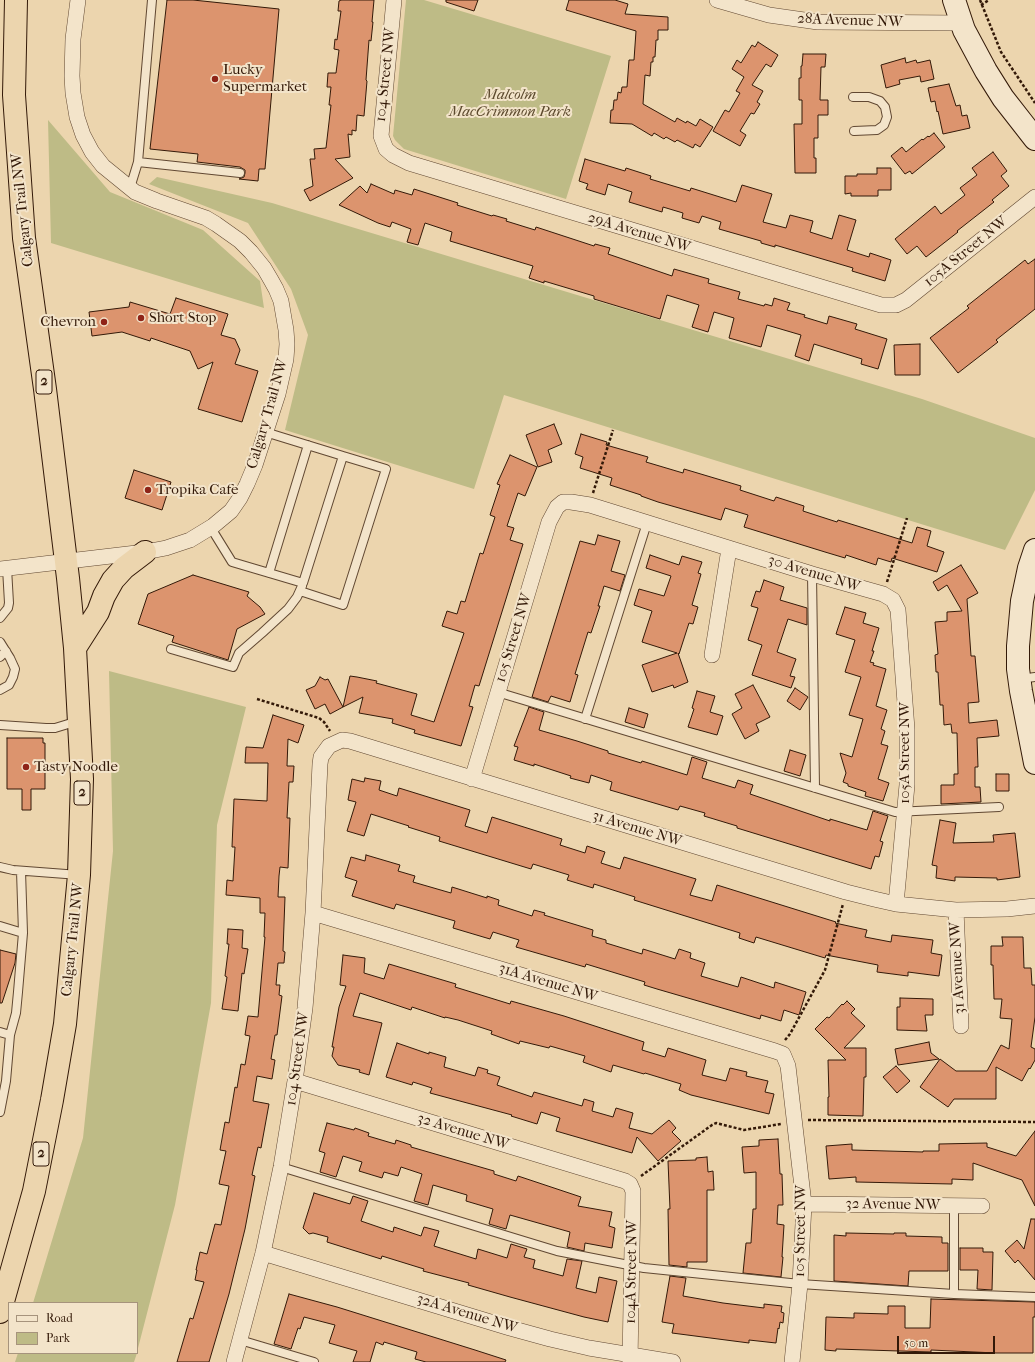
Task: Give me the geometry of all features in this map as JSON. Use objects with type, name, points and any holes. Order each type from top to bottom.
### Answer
[{"type":"highway","name":"Calgary Trail NW","points":[[0,1312],[34,1190],[65,1024],[79,875],[82,779],[75,648],[66,561],[44,382],[24,238],[14,102],[16,0]]},
{"type":"highway","points":[[15,60],[31,0]]},
{"type":"highway","points":[[75,648],[98,612],[104,596],[113,580],[124,568],[145,552]]},
{"type":"street","name":"Calgary Trail NW","points":[[66,561],[145,552],[166,548],[185,542],[211,528],[231,511],[240,498],[255,465],[283,375],[287,344],[284,315],[276,289],[264,268],[240,241],[226,230],[206,218],[146,197],[130,188],[103,166],[92,152],[83,135],[77,117],[72,76],[73,39],[78,0]]},
{"type":"street","name":"104 Street NW","points":[[386,149],[381,136],[381,129],[394,0]]},
{"type":"street","name":"28A Avenue NW","points":[[717,0],[769,15],[818,22],[961,23]]},
{"type":"street","points":[[954,0],[961,23],[986,71],[1003,98],[1035,139]]},
{"type":"street","name":"29A Avenue NW","points":[[386,149],[400,159],[416,165],[874,304],[888,306],[896,305]]},
{"type":"street","name":"105A Street NW","points":[[896,305],[914,294],[1035,197]]},
{"type":"street","name":"30 Avenue NW","points":[[563,502],[590,505],[647,524],[883,594],[896,603]]},
{"type":"street","name":"105 Street NW","points":[[472,779],[549,522],[557,507],[563,502]]},
{"type":"street","points":[[712,655],[730,548]]},
{"type":"street","points":[[3,569],[66,561]]},
{"type":"street","points":[[1033,563],[1022,601],[1018,654],[1027,678],[1035,763]]},
{"type":"street","name":"105A Street NW","points":[[896,603],[899,615],[907,729],[907,779],[905,811],[896,904]]},
{"type":"street","name":"31 Avenue NW","points":[[330,746],[342,740],[350,741],[846,892],[896,904],[956,910],[1007,909],[1035,906]]},
{"type":"street","name":"104 Street NW","points":[[234,1362],[263,1253],[281,1167],[295,1081],[305,1008],[313,913],[320,764],[321,756],[330,746]]},
{"type":"street","name":"31 Avenue NW","points":[[956,910],[961,1026]]},
{"type":"street","name":"31A Avenue NW","points":[[313,913],[779,1053]]},
{"type":"street","name":"105 Street NW","points":[[779,1053],[788,1066],[804,1204],[800,1284],[792,1362]]},
{"type":"street","name":"32 Avenue NW","points":[[295,1081],[610,1176],[630,1184]]},
{"type":"street","name":"104A Street NW","points":[[630,1184],[634,1191],[630,1359]]},
{"type":"street","name":"32 Avenue NW","points":[[804,1204],[982,1206]]},
{"type":"street","name":"32A Avenue NW","points":[[263,1253],[510,1328],[630,1359],[673,1362]]},
{"type":"lane","points":[[130,188],[138,162],[152,0]]},
{"type":"lane","points":[[853,97],[869,97],[880,101],[886,107],[887,117],[884,125],[877,130],[854,131]]},
{"type":"lane","points":[[138,162],[240,173]]},
{"type":"lane","points":[[211,528],[232,562],[269,573],[343,605],[386,470],[265,432]]},
{"type":"lane","points":[[269,573],[308,445]]},
{"type":"lane","points":[[172,649],[233,667],[239,652],[288,609],[297,597],[301,587],[343,456]]},
{"type":"lane","points":[[585,719],[647,524]]},
{"type":"lane","points":[[0,618],[8,608],[9,603],[3,569]]},
{"type":"lane","points":[[812,574],[815,788]]},
{"type":"lane","points":[[0,642],[3,654],[15,669],[9,685],[0,690]]},
{"type":"lane","points":[[497,692],[895,812],[999,808]]},
{"type":"lane","points":[[0,725],[55,728],[79,721]]},
{"type":"lane","points":[[0,867],[21,871],[79,875]]},
{"type":"lane","points":[[0,1112],[6,1081],[10,1035],[16,1013],[23,933],[21,871]]},
{"type":"lane","points":[[0,926],[23,933]]},
{"type":"lane","points":[[0,1032],[10,1035]]},
{"type":"lane","points":[[281,1167],[557,1251],[632,1266],[694,1274],[800,1284],[954,1294],[1035,1297]]},
{"type":"lane","points":[[954,1206],[954,1294]]},
{"type":"lane","points":[[240,1340],[314,1362]]},
{"type":"path","points":[[980,0],[1001,52],[1035,104]]},
{"type":"path","points":[[981,5],[989,0]]},
{"type":"path","points":[[590,505],[613,430]]},
{"type":"path","points":[[883,594],[907,518]]},
{"type":"path","points":[[257,699],[322,720],[327,725],[330,746]]},
{"type":"path","points":[[779,1053],[825,970],[846,892]]},
{"type":"path","points":[[806,1120],[1035,1122]]},
{"type":"path","points":[[630,1184],[716,1123],[744,1130],[786,1124]]},
{"type":"green space","name":"Malcolm MacCrimmon Park","points":[[406,0],[424,0],[611,56],[566,199],[404,149],[395,140],[393,136]]},
{"type":"green space","points":[[48,120],[110,192],[203,230],[260,281],[264,308],[51,243]]},
{"type":"green space","points":[[157,177],[272,203],[922,399],[1035,438],[1035,490],[1005,550],[504,395],[474,489],[285,430],[308,335],[291,289],[248,223],[149,184]]},
{"type":"green space","points":[[109,671],[246,707],[217,825],[211,1003],[175,1205],[138,1348],[138,1302],[33,1302],[83,1138],[113,851]]},
{"type":"green space","points":[[18,1354],[137,1354],[134,1362],[15,1362]]},
{"type":"building","name":"Lucky Supermarket","points":[[167,0],[193,0],[279,9],[265,169],[259,169],[258,181],[239,179],[244,177],[245,173],[245,170],[240,167],[197,162],[198,154],[150,149]]},
{"type":"building","points":[[374,0],[371,41],[369,40],[364,116],[357,115],[356,131],[352,130],[352,135],[348,134],[350,157],[335,159],[353,178],[310,201],[304,190],[313,186],[310,159],[315,159],[314,149],[326,148],[331,105],[329,105],[331,87],[327,87],[328,73],[336,73],[339,50],[334,49],[335,39],[337,40],[341,11],[338,11],[339,1]]},
{"type":"building","points":[[446,0],[478,0],[474,11],[446,2]]},
{"type":"building","points":[[569,0],[615,0],[628,4],[625,14],[668,17],[668,30],[658,30],[658,40],[656,40],[655,57],[653,57],[653,62],[651,62],[650,76],[645,75],[643,104],[675,122],[677,118],[696,126],[700,119],[713,127],[700,147],[695,144],[693,148],[677,140],[675,142],[666,137],[664,139],[654,133],[652,136],[632,124],[610,123],[611,110],[613,110],[614,100],[617,100],[618,92],[621,93],[622,87],[627,87],[629,60],[634,60],[636,31],[566,10]]},
{"type":"building","points":[[758,42],[778,55],[771,67],[766,64],[752,85],[763,91],[757,102],[760,104],[754,114],[751,113],[740,131],[746,135],[740,146],[713,131],[725,110],[729,112],[740,93],[736,91],[744,77],[732,69],[737,60],[741,63],[752,45],[755,47]]},
{"type":"building","points":[[803,54],[826,54],[825,67],[821,67],[820,100],[828,100],[828,115],[818,115],[818,138],[814,138],[816,173],[795,173],[794,124],[802,124],[802,100],[799,100],[799,78],[801,78]]},
{"type":"building","points":[[905,58],[906,63],[916,60],[917,63],[930,60],[934,79],[921,82],[920,76],[899,80],[900,84],[886,88],[881,65]]},
{"type":"building","points":[[949,84],[956,106],[960,105],[962,116],[967,115],[970,128],[943,134],[935,101],[931,102],[928,88]]},
{"type":"building","points":[[934,133],[945,147],[912,174],[910,171],[905,174],[891,156],[902,147],[906,152],[922,139],[923,140],[928,136],[929,137]]},
{"type":"building","points":[[993,152],[1007,171],[1001,176],[1009,186],[992,200],[994,202],[926,257],[917,246],[907,254],[895,239],[935,206],[941,214],[965,195],[960,188],[977,175],[972,168]]},
{"type":"building","points":[[585,159],[625,171],[626,168],[651,176],[650,179],[690,191],[691,188],[736,202],[742,185],[772,194],[763,222],[786,228],[790,215],[813,221],[810,232],[832,239],[839,215],[856,220],[847,250],[869,257],[870,253],[891,260],[885,281],[852,271],[853,268],[775,245],[775,247],[761,243],[761,241],[719,229],[721,222],[702,216],[699,223],[682,218],[683,213],[663,207],[662,212],[629,202],[632,192],[608,184],[605,195],[586,189],[588,184],[579,181]]},
{"type":"building","points":[[877,168],[891,168],[891,190],[878,190],[878,196],[851,196],[851,193],[845,194],[845,176],[857,176],[857,174],[877,174]]},
{"type":"building","points":[[371,184],[394,194],[395,190],[412,195],[414,189],[458,203],[457,205],[507,219],[506,221],[535,230],[536,227],[594,246],[595,244],[610,248],[608,254],[672,276],[674,269],[709,279],[708,283],[740,292],[738,299],[764,306],[765,304],[772,306],[774,298],[790,303],[787,310],[805,315],[804,317],[827,324],[829,316],[857,324],[855,329],[887,339],[878,369],[861,364],[862,359],[814,344],[809,361],[795,356],[801,335],[767,325],[761,347],[729,338],[734,318],[714,312],[708,332],[692,327],[699,305],[667,295],[660,319],[594,299],[594,296],[544,281],[544,283],[529,278],[533,266],[450,241],[452,232],[425,223],[418,245],[407,242],[411,229],[392,222],[390,227],[378,223],[339,205],[360,186],[367,193]]},
{"type":"building","points":[[1035,259],[1035,309],[996,340],[998,342],[958,373],[930,338],[969,308],[967,306],[1025,260],[1028,264]]},
{"type":"building","points":[[176,298],[228,314],[221,335],[235,339],[240,350],[235,364],[258,371],[242,422],[198,409],[213,362],[198,369],[190,351],[151,338],[150,341],[122,332],[92,336],[89,312],[129,307],[130,302],[170,314]]},
{"type":"building","points":[[920,344],[920,375],[895,375],[894,345]]},
{"type":"building","points":[[554,424],[562,444],[548,450],[552,462],[538,467],[526,435]]},
{"type":"building","points":[[581,434],[607,442],[606,445],[648,457],[646,462],[683,473],[684,469],[741,486],[740,490],[774,501],[776,497],[804,506],[803,511],[837,522],[838,520],[912,543],[917,527],[931,531],[927,546],[944,552],[937,572],[892,558],[891,562],[878,558],[876,565],[846,555],[845,558],[744,527],[748,515],[725,508],[721,520],[658,502],[610,485],[612,478],[580,468],[583,457],[575,454]]},
{"type":"building","points":[[510,455],[537,467],[525,496],[518,493],[507,526],[514,528],[510,540],[523,544],[479,686],[475,685],[469,706],[473,707],[461,746],[414,733],[415,730],[392,723],[393,719],[359,713],[363,697],[343,707],[350,676],[357,677],[377,681],[376,683],[417,694],[411,715],[434,722],[464,633],[442,626],[447,611],[457,614],[461,601],[465,602],[480,553],[483,554],[495,517],[490,515],[500,485],[497,484]]},
{"type":"building","name":"Tropika Cafe","points":[[134,470],[171,482],[162,510],[125,498]]},
{"type":"building","points":[[598,535],[620,541],[611,571],[625,575],[620,591],[604,586],[598,606],[600,606],[591,633],[588,632],[575,674],[578,675],[570,702],[551,696],[548,702],[532,697],[580,541],[595,545]]},
{"type":"building","points":[[650,555],[679,565],[682,556],[702,562],[698,573],[701,574],[692,605],[698,607],[693,624],[689,623],[679,654],[678,653],[688,682],[674,688],[673,685],[652,692],[642,665],[677,653],[642,642],[652,611],[634,605],[639,589],[664,596],[671,576],[646,568]]},
{"type":"building","points":[[961,565],[978,593],[967,599],[971,656],[975,656],[979,702],[968,703],[969,723],[997,720],[999,736],[977,738],[978,767],[975,767],[975,787],[980,787],[981,802],[941,804],[941,785],[954,785],[954,774],[958,774],[957,733],[952,733],[951,724],[944,725],[943,705],[940,705],[938,672],[936,672],[935,655],[938,654],[935,622],[947,621],[947,612],[962,611],[947,585],[938,591],[933,582]]},
{"type":"building","points":[[193,575],[249,592],[247,596],[260,607],[265,614],[237,629],[228,660],[172,642],[174,636],[138,624],[148,594]]},
{"type":"building","points":[[764,580],[784,587],[780,600],[807,608],[807,625],[788,619],[777,652],[796,659],[790,676],[795,677],[791,688],[752,675],[762,645],[748,640],[758,608],[751,606],[756,591],[760,592]]},
{"type":"building","points":[[845,607],[866,613],[863,623],[879,628],[870,662],[874,663],[873,665],[886,669],[876,706],[887,710],[881,729],[885,731],[881,744],[888,746],[878,779],[889,783],[883,801],[865,796],[866,792],[848,786],[848,784],[843,782],[846,773],[840,753],[852,757],[863,719],[849,715],[861,677],[845,672],[855,640],[836,634]]},
{"type":"building","points":[[320,677],[325,680],[328,679],[343,707],[330,714],[325,704],[315,709],[306,690],[315,686]]},
{"type":"building","points":[[753,685],[770,717],[756,724],[759,731],[745,739],[732,714],[742,708],[735,694]]},
{"type":"building","points":[[795,688],[808,697],[800,710],[787,701]]},
{"type":"building","points":[[697,691],[715,696],[710,712],[723,716],[717,735],[688,727],[694,709],[692,708]]},
{"type":"building","points":[[529,707],[544,712],[539,730],[608,751],[608,753],[641,763],[642,761],[687,775],[692,757],[707,762],[702,778],[735,788],[738,780],[753,785],[750,794],[830,821],[830,819],[867,830],[873,811],[888,816],[880,841],[883,842],[879,857],[875,856],[871,869],[737,828],[737,826],[704,816],[705,813],[680,806],[678,810],[610,790],[612,782],[591,775],[589,783],[570,778],[571,776],[534,764],[534,766],[514,760],[518,747],[514,746]]},
{"type":"building","points":[[629,708],[648,714],[644,728],[625,722]]},
{"type":"building","points":[[273,715],[304,725],[298,743],[288,739],[287,766],[294,766],[293,782],[289,782],[287,818],[290,818],[288,868],[280,867],[279,876],[278,897],[285,897],[283,951],[285,952],[284,963],[278,963],[276,985],[280,985],[279,995],[282,996],[277,1035],[275,1035],[271,1059],[275,1060],[272,1079],[257,1076],[253,1101],[269,1104],[261,1148],[258,1147],[252,1175],[255,1176],[245,1229],[229,1294],[209,1362],[177,1362],[190,1318],[193,1319],[204,1282],[195,1280],[200,1252],[207,1254],[215,1224],[221,1225],[229,1186],[219,1184],[226,1151],[220,1150],[225,1122],[229,1123],[235,1087],[237,1088],[241,1064],[245,1065],[250,1036],[245,1035],[248,1016],[258,1017],[265,937],[265,913],[260,913],[260,898],[226,895],[227,880],[233,881],[235,847],[232,847],[234,799],[267,801],[268,763],[245,763],[246,747],[263,748]]},
{"type":"building","name":"Tasty Noodle","points":[[7,738],[43,738],[43,743],[45,743],[45,789],[31,789],[31,810],[22,810],[22,789],[7,789]]},
{"type":"building","points":[[790,750],[806,755],[800,776],[784,771]]},
{"type":"building","points":[[996,774],[1009,774],[1009,791],[996,791]]},
{"type":"building","points":[[365,778],[381,781],[379,790],[397,796],[399,788],[470,810],[465,826],[487,833],[492,817],[562,839],[560,845],[585,853],[587,846],[605,852],[601,863],[620,869],[624,857],[696,879],[690,895],[712,901],[717,885],[836,922],[835,923],[867,930],[865,937],[891,942],[892,935],[933,940],[931,953],[942,955],[939,976],[908,972],[908,976],[877,972],[878,965],[826,955],[825,958],[756,937],[754,943],[739,938],[740,933],[634,900],[635,897],[594,884],[593,888],[567,880],[569,875],[533,864],[531,869],[439,841],[440,837],[371,814],[364,836],[347,831],[356,802],[348,800],[352,779],[364,782]]},
{"type":"building","points":[[940,820],[956,823],[953,843],[994,842],[993,835],[1015,833],[1020,877],[997,880],[997,878],[955,877],[955,881],[936,878],[937,866],[932,865]]},
{"type":"building","points":[[366,855],[400,865],[398,871],[415,876],[413,882],[451,893],[452,887],[487,898],[487,896],[499,900],[498,905],[532,916],[534,910],[545,913],[544,915],[593,930],[592,936],[606,940],[606,943],[642,954],[643,949],[675,959],[679,949],[691,953],[690,958],[705,963],[701,976],[738,987],[741,977],[774,988],[775,982],[806,992],[799,1015],[784,1010],[781,1021],[761,1015],[760,1019],[644,985],[645,982],[586,964],[585,967],[516,947],[519,940],[493,932],[490,939],[453,928],[455,921],[396,904],[394,909],[352,896],[357,881],[345,877],[351,857],[365,861]]},
{"type":"building","points":[[228,929],[243,930],[242,948],[248,949],[244,974],[242,973],[238,1011],[222,1009],[227,977],[225,976],[229,944],[227,944]]},
{"type":"building","points":[[1002,937],[1023,937],[1024,968],[1031,968],[1032,985],[1035,985],[1035,1017],[1031,1047],[1035,1049],[1035,1060],[1022,1081],[996,1067],[996,1099],[954,1099],[948,1107],[920,1087],[940,1059],[956,1071],[987,1071],[1001,1045],[1009,1049],[1012,1019],[1000,1018],[1002,999],[994,999],[993,965],[991,965],[991,946],[1003,946]]},
{"type":"building","points":[[0,950],[16,954],[15,963],[2,1003],[0,1003]]},
{"type":"building","points":[[343,955],[365,958],[364,973],[384,979],[389,964],[456,984],[455,987],[510,1004],[511,1001],[564,1016],[644,1042],[642,1050],[665,1057],[668,1048],[706,1060],[702,1075],[726,1081],[730,1068],[747,1072],[746,1076],[768,1081],[765,1092],[774,1094],[769,1114],[691,1095],[679,1090],[681,1084],[645,1073],[644,1074],[613,1065],[611,1072],[583,1062],[585,1056],[550,1046],[549,1048],[520,1041],[519,1044],[491,1034],[492,1031],[458,1020],[445,1018],[412,1007],[411,1010],[360,993],[353,1016],[382,1023],[369,1075],[359,1072],[360,1070],[338,1065],[332,1056],[334,1047],[332,1047],[339,1007],[346,986],[340,985]]},
{"type":"building","points":[[900,998],[933,999],[933,1015],[925,1015],[927,1031],[897,1030],[897,1007],[900,1007]]},
{"type":"building","points":[[847,1001],[855,1009],[851,1013],[865,1026],[844,1048],[866,1048],[866,1077],[864,1077],[863,1116],[828,1115],[828,1060],[846,1060],[815,1029]]},
{"type":"building","points":[[929,1042],[931,1053],[939,1059],[898,1065],[895,1049]]},
{"type":"building","points":[[397,1043],[429,1054],[429,1052],[446,1057],[444,1067],[475,1076],[478,1067],[488,1070],[487,1073],[500,1077],[497,1085],[532,1097],[534,1092],[582,1106],[584,1099],[594,1102],[592,1111],[613,1117],[616,1108],[633,1113],[629,1128],[652,1134],[669,1120],[676,1128],[672,1132],[681,1141],[658,1161],[637,1137],[632,1153],[556,1131],[560,1118],[541,1112],[537,1124],[511,1116],[512,1115],[430,1093],[432,1088],[413,1082],[412,1085],[386,1077]]},
{"type":"building","points":[[896,1066],[910,1081],[897,1093],[883,1077]]},
{"type":"building","points":[[327,1123],[354,1130],[355,1128],[369,1133],[368,1136],[395,1144],[396,1140],[411,1145],[411,1147],[494,1171],[494,1174],[516,1181],[518,1176],[581,1197],[578,1206],[612,1212],[609,1226],[615,1228],[612,1248],[585,1243],[584,1251],[567,1247],[570,1232],[510,1215],[506,1229],[489,1224],[493,1209],[466,1201],[467,1195],[433,1185],[428,1205],[414,1201],[422,1174],[401,1167],[398,1176],[384,1172],[382,1178],[359,1171],[362,1162],[343,1156],[336,1177],[320,1172],[325,1153],[319,1151]]},
{"type":"building","points":[[1035,1131],[1035,1206],[1022,1180],[973,1163],[973,1180],[952,1179],[952,1184],[856,1182],[856,1177],[829,1179],[826,1146],[852,1144],[852,1150],[923,1152],[939,1151],[939,1144],[987,1143],[987,1147],[1016,1156]]},
{"type":"building","points":[[778,1139],[780,1174],[782,1174],[783,1205],[778,1205],[777,1224],[784,1225],[781,1277],[743,1273],[746,1243],[751,1243],[753,1209],[756,1209],[756,1172],[744,1173],[742,1147],[759,1146],[759,1140]]},
{"type":"building","points":[[707,1157],[708,1172],[713,1171],[714,1190],[707,1190],[707,1262],[687,1262],[687,1267],[669,1265],[668,1209],[670,1209],[668,1161],[696,1160],[696,1158]]},
{"type":"building","points":[[314,1193],[350,1204],[353,1196],[368,1201],[361,1221],[393,1232],[394,1227],[421,1236],[424,1227],[439,1231],[434,1246],[476,1259],[478,1249],[507,1258],[511,1244],[527,1249],[524,1257],[535,1260],[533,1268],[563,1276],[567,1259],[582,1261],[576,1288],[596,1293],[599,1277],[617,1281],[608,1322],[510,1297],[468,1285],[469,1283],[423,1271],[424,1269],[382,1256],[381,1259],[327,1242],[328,1237],[313,1233],[309,1234],[303,1228]]},
{"type":"building","points":[[1031,1219],[1035,1219],[1035,1280],[1018,1260],[1015,1263],[1005,1251],[1017,1240],[1024,1249]]},
{"type":"building","points":[[846,1233],[906,1233],[906,1236],[942,1237],[942,1243],[948,1243],[948,1271],[909,1271],[908,1286],[834,1281],[834,1235],[846,1236]]},
{"type":"building","points":[[960,1248],[983,1248],[983,1252],[993,1252],[992,1290],[977,1289],[978,1270],[960,1270]]},
{"type":"building","points":[[670,1276],[686,1278],[683,1296],[764,1308],[764,1304],[782,1306],[781,1312],[784,1313],[783,1323],[780,1322],[776,1343],[749,1340],[749,1343],[672,1333],[674,1324],[662,1322]]},
{"type":"building","points":[[289,1294],[337,1307],[506,1360],[505,1362],[426,1362],[415,1359],[417,1352],[384,1342],[383,1345],[376,1342],[370,1362],[353,1362],[357,1351],[329,1343],[335,1325],[304,1317],[300,1329],[298,1328],[291,1349],[274,1344]]},
{"type":"building","points":[[931,1299],[1035,1302],[1035,1317],[1033,1317],[1033,1353],[931,1350],[931,1352],[836,1349],[836,1351],[825,1350],[826,1317],[854,1318],[854,1313],[888,1314],[888,1306],[905,1306],[905,1328],[930,1328]]},
{"type":"place","name":"Lucky Supermarket","points":[[215,79]]},
{"type":"place","name":"Short Stop","points":[[141,318]]},
{"type":"place","name":"Chevron","points":[[104,322]]},
{"type":"place","name":"Tropika Cafe","points":[[148,490]]},
{"type":"place","name":"Tasty Noodle","points":[[26,767]]}]
